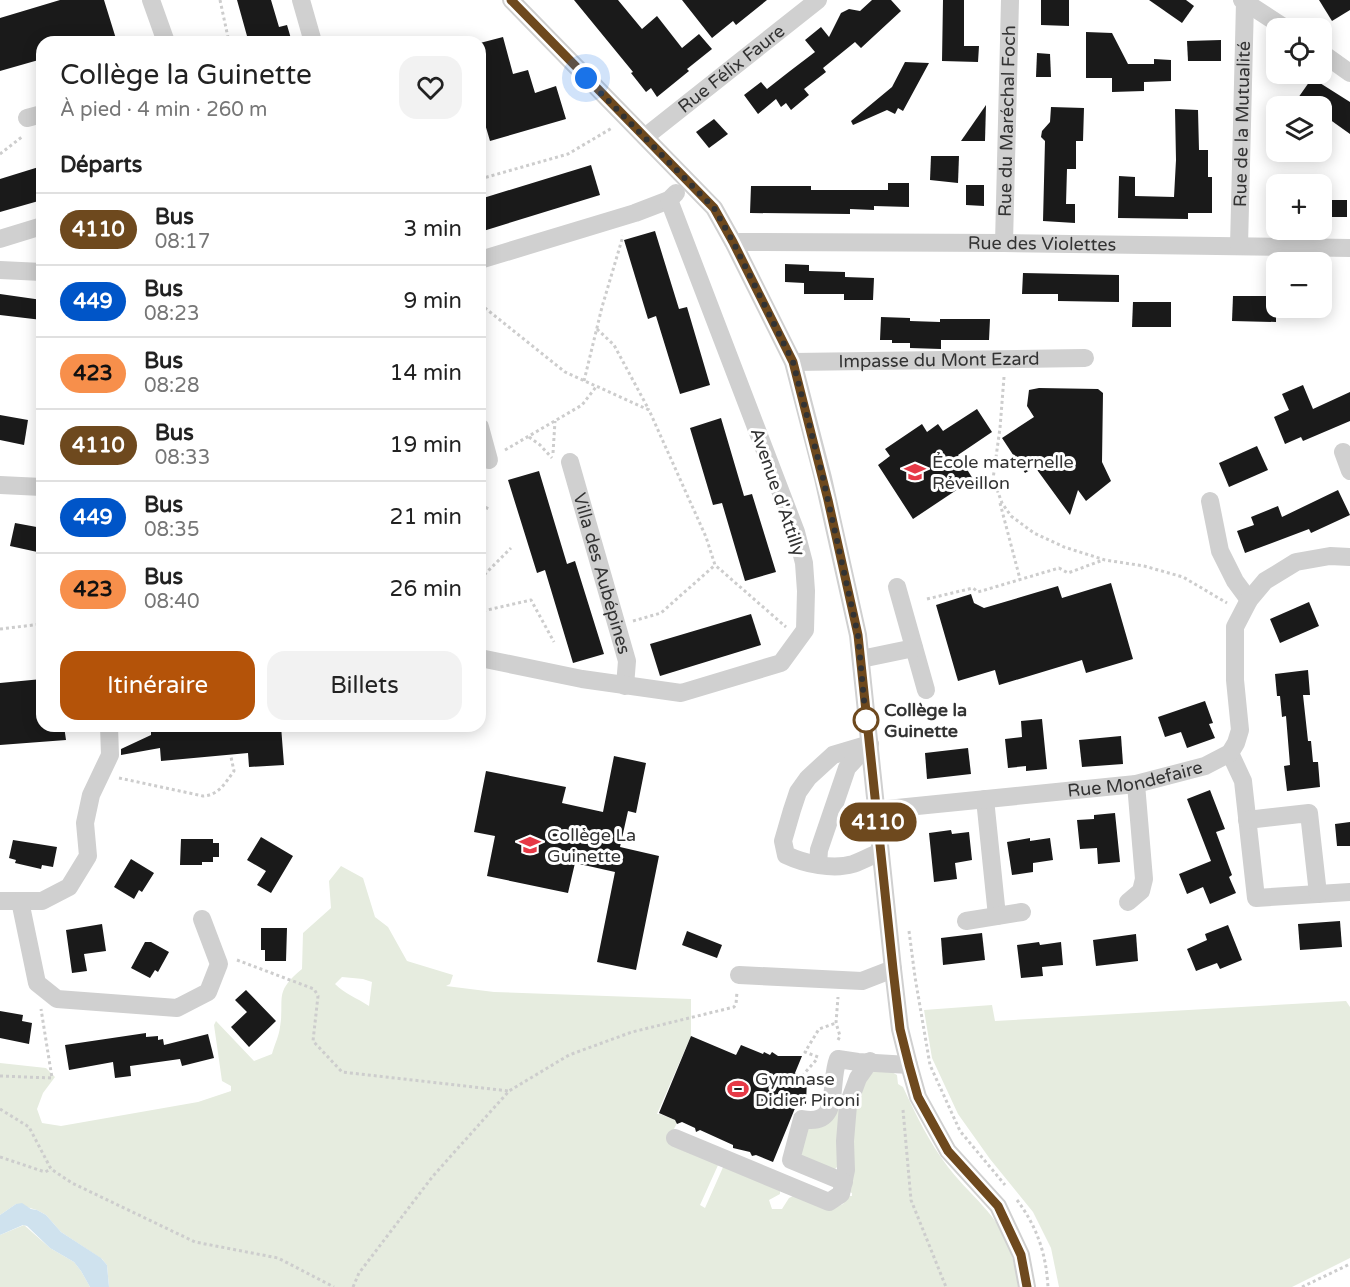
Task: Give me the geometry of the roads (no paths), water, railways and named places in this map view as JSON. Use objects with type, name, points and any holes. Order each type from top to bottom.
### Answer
[{"type":"street","points":[[151,0],[164,36]]},
{"type":"street","points":[[301,0],[311,36]]},
{"type":"street","points":[[511,0],[714,208],[793,362],[858,635],[900,1029],[909,1065],[918,1097],[948,1151],[998,1206],[1021,1255],[1027,1287]]},
{"type":"street","name":"Rue Félix Faure","points":[[645,137],[799,6],[818,0]]},
{"type":"street","name":"Rue du Maréchal Foch","points":[[1004,243],[1010,0]]},
{"type":"street","points":[[1245,0],[1271,18]]},
{"type":"street","name":"Rue de la Mutualité","points":[[1239,246],[1245,0]]},
{"type":"street","points":[[1332,60],[1350,73]]},
{"type":"street","points":[[486,258],[620,218],[669,200],[687,181]]},
{"type":"street","name":"Avenue d'Attilly","points":[[625,686],[681,693],[781,663],[805,630],[804,563],[796,532],[669,200]]},
{"type":"street","points":[[0,239],[36,228]]},
{"type":"street","name":"Rue des Violettes","points":[[733,242],[1350,248]]},
{"type":"street","points":[[0,270],[36,272]]},
{"type":"street","name":"Impasse du Mont Ezard","points":[[793,362],[1085,358]]},
{"type":"street","points":[[486,448],[489,458]]},
{"type":"street","points":[[1343,452],[1350,471]]},
{"type":"street","name":"Villa des Aubépines","points":[[562,460],[617,626],[627,662],[625,686]]},
{"type":"street","points":[[0,485],[36,487]]},
{"type":"street","points":[[1210,501],[1220,551],[1245,606]]},
{"type":"street","points":[[1350,557],[1330,556],[1296,562],[1265,581],[1245,606],[1235,627],[1235,680],[1240,730],[1230,753],[1243,781],[1256,898],[1350,892]]},
{"type":"street","points":[[897,587],[926,690]]},
{"type":"street","points":[[861,659],[914,648]]},
{"type":"street","points":[[486,659],[625,686]]},
{"type":"street","points":[[0,901],[42,902],[69,887],[87,856],[85,822],[91,795],[110,755],[110,732]]},
{"type":"street","points":[[870,744],[833,755],[808,778],[798,792],[783,841],[786,855],[795,860],[838,867],[854,864],[880,852]]},
{"type":"street","points":[[818,864],[819,850],[847,768],[870,744]]},
{"type":"street","name":"Rue Mondefaire","points":[[877,810],[1136,784],[1205,766],[1230,753]]},
{"type":"street","points":[[1128,902],[1141,891],[1143,879],[1136,784]]},
{"type":"street","points":[[985,799],[997,916]]},
{"type":"street","points":[[1247,820],[1309,813],[1318,894]]},
{"type":"street","points":[[20,901],[37,983],[57,999],[177,1008],[208,992],[219,964],[202,919]]},
{"type":"street","points":[[966,921],[1022,912]]},
{"type":"street","points":[[738,975],[862,981],[893,969]]},
{"type":"street","points":[[844,1182],[791,1160],[801,1119],[814,1122],[826,1116],[838,1059],[898,1066],[909,1065]]},
{"type":"street","points":[[675,1138],[829,1202],[841,1194],[846,1170],[845,1141],[848,1105],[858,1078],[870,1062]]},
{"type":"water","points":[[22,1203],[46,1215],[61,1232],[101,1258],[107,1265],[109,1287],[90,1287],[74,1262],[50,1248],[27,1226],[23,1225],[0,1235],[0,1215],[16,1204]]},
{"type":"place","name":"École maternelle Réveillon","points":[[915,472]]},
{"type":"place","name":"Collège la Guinette","points":[[866,720]]},
{"type":"place","name":"Collège La Guinette","points":[[530,845]]},
{"type":"place","name":"Gymnase Didier Pironi","points":[[738,1089]]}]
